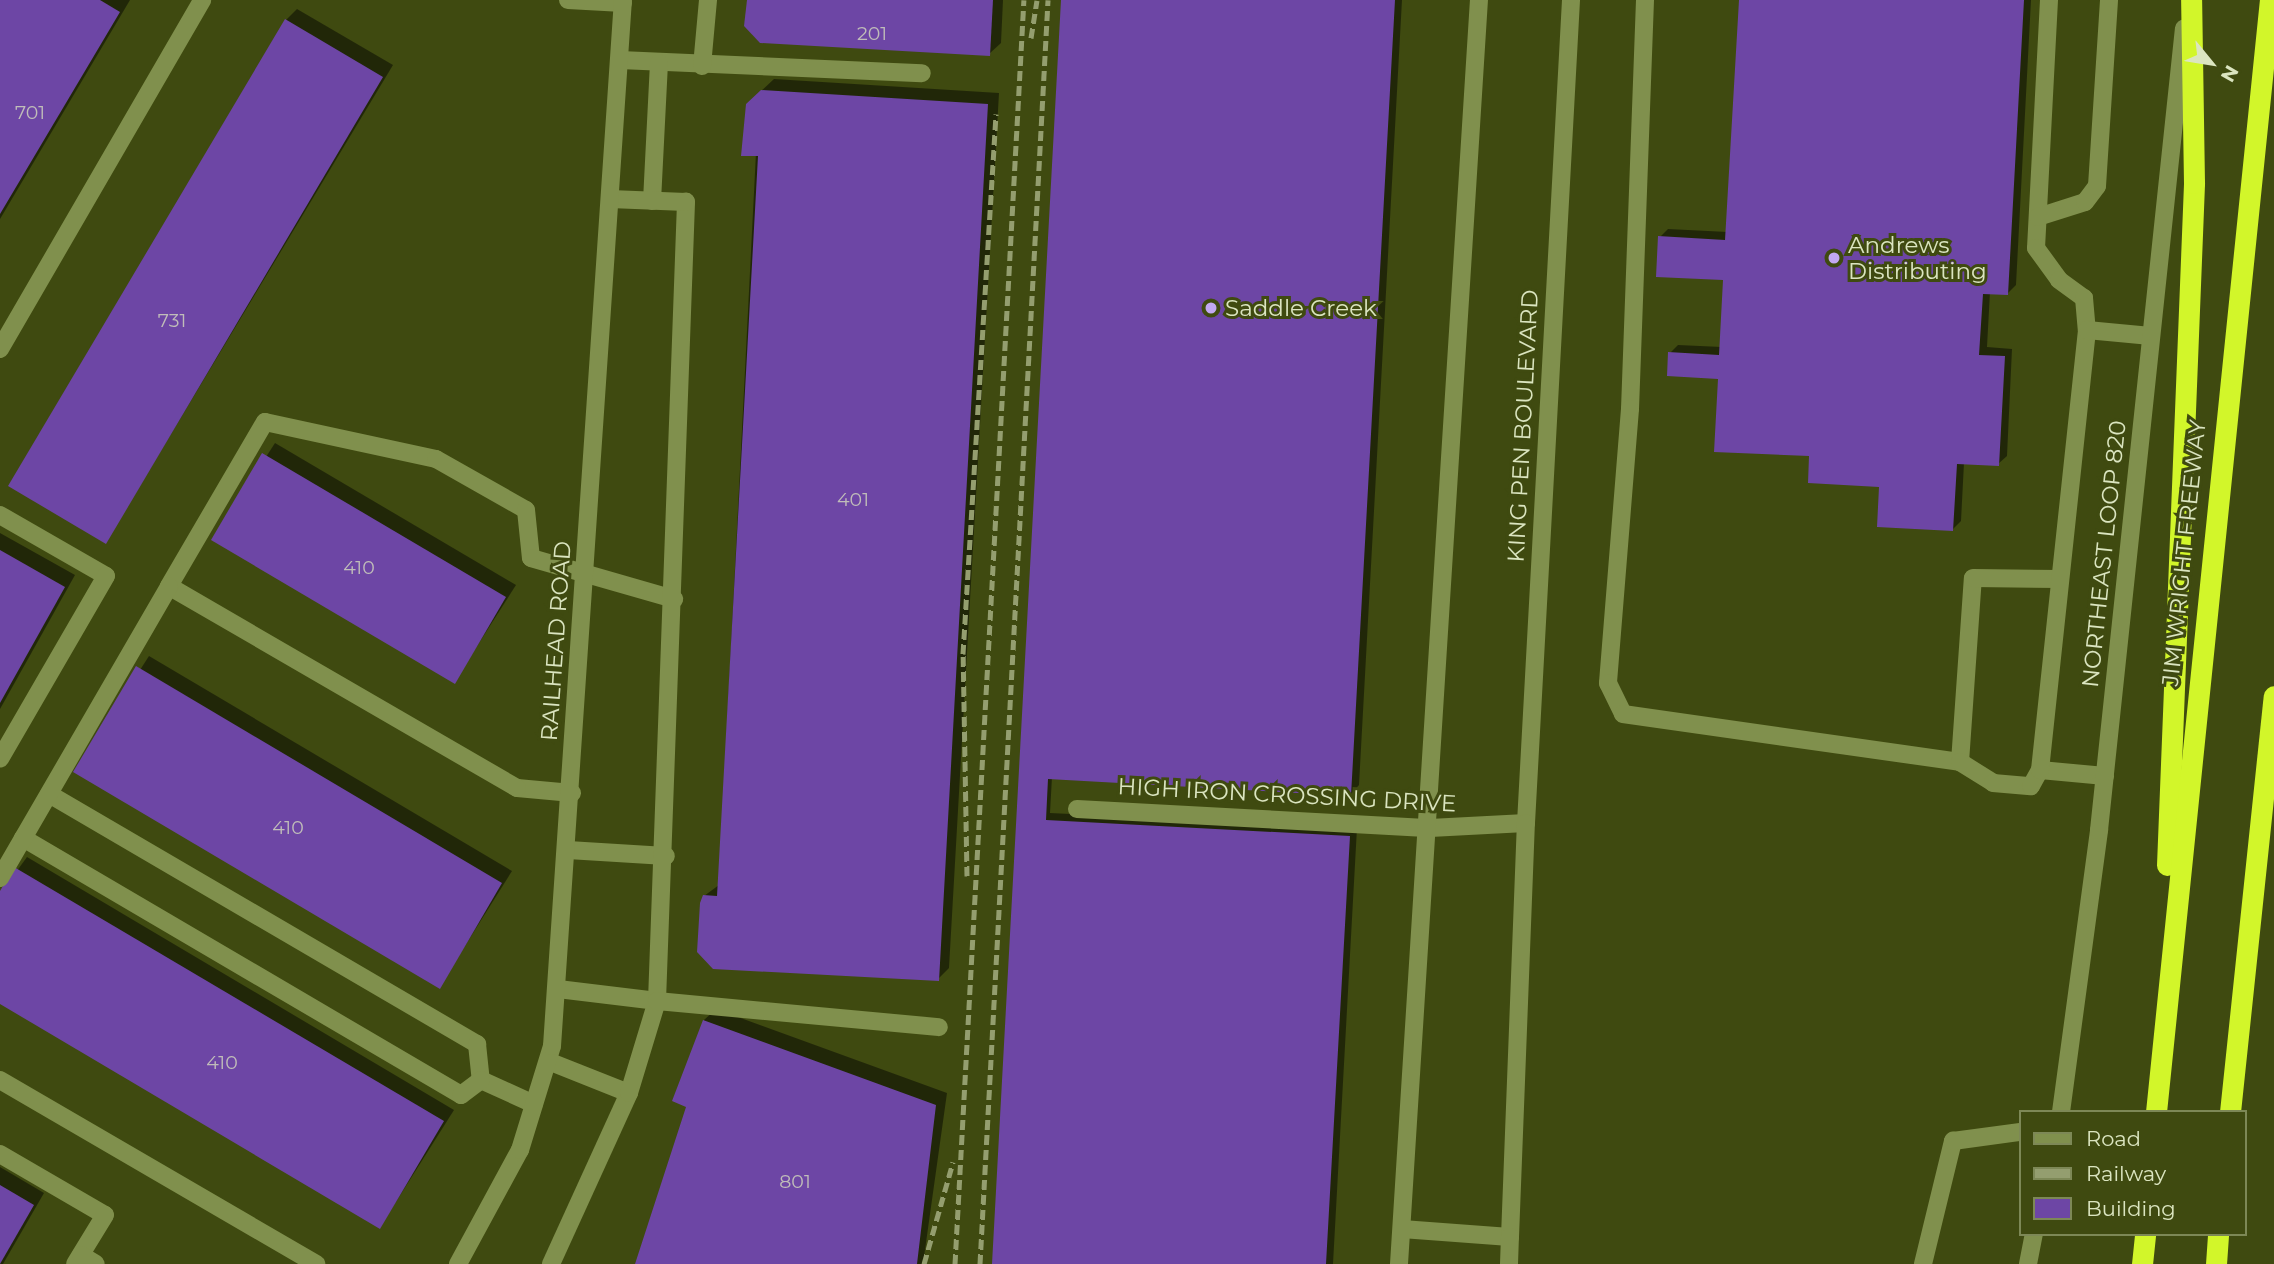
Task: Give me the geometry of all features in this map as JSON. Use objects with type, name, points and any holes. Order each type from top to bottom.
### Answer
[{"type":"highway","points":[[2166,1006],[2169,715],[2194,183],[2189,0]]},
{"type":"highway","name":"JIM WRIGHT FREEWAY","points":[[2156,1110],[2270,0]]},
{"type":"highway","points":[[2230,1110],[2274,696]]},
{"type":"highway","points":[[2142,1264],[2145,1236]]},
{"type":"highway","points":[[2216,1264],[2218,1236]]},
{"type":"street","points":[[0,349],[202,0]]},
{"type":"street","points":[[579,0],[623,2]]},
{"type":"street","points":[[702,66],[708,0]]},
{"type":"street","points":[[1399,1264],[1430,828],[1479,0]]},
{"type":"street","name":"KING PEN BOULEVARD","points":[[1509,1264],[1526,823],[1571,0]]},
{"type":"street","points":[[1645,0],[1630,408],[1608,683],[1623,714],[1960,762],[1993,783],[2031,786],[2040,770],[2087,330],[2084,298],[2059,281],[2036,248],[2049,0]]},
{"type":"street","points":[[2038,217],[2085,202],[2097,186],[2109,0]]},
{"type":"street","name":"NORTHEAST LOOP 820","points":[[2061,1110],[2105,776],[2189,0]]},
{"type":"street","name":"RAILHEAD ROAD","points":[[460,1263],[520,1150],[548,1061],[558,989],[623,2]]},
{"type":"street","points":[[620,60],[702,66],[922,73]]},
{"type":"street","points":[[652,201],[660,63]]},
{"type":"street","points":[[551,1264],[629,1093],[657,1001],[666,856],[686,202],[610,199]]},
{"type":"street","points":[[2087,330],[2151,336]]},
{"type":"street","points":[[0,878],[265,422],[436,459],[526,510],[531,558],[585,577],[674,599]]},
{"type":"street","points":[[0,515],[106,576],[0,759]]},
{"type":"street","points":[[1960,762],[1973,578],[2060,579]]},
{"type":"street","points":[[169,586],[517,788],[572,793]]},
{"type":"street","points":[[2040,770],[2105,776]]},
{"type":"street","points":[[49,794],[477,1044],[481,1080]]},
{"type":"street","name":"HIGH IRON CROSSING DRIVE","points":[[1077,809],[1430,828],[1494,827],[1526,823]]},
{"type":"street","points":[[23,838],[461,1095],[481,1080]]},
{"type":"street","points":[[568,850],[666,856]]},
{"type":"street","points":[[558,989],[657,1001],[939,1027]]},
{"type":"street","points":[[548,1061],[629,1093]]},
{"type":"street","points":[[0,1080],[316,1264]]},
{"type":"street","points":[[481,1080],[534,1104]]},
{"type":"street","points":[[1923,1264],[1953,1140],[2018,1132]]},
{"type":"street","points":[[0,1154],[105,1215],[84,1261]]},
{"type":"street","points":[[1402,1229],[1510,1237]]},
{"type":"street","points":[[2028,1264],[2034,1236]]},
{"type":"building","points":[[0,0],[100,0],[120,12],[0,214]]},
{"type":"building","points":[[747,0],[993,0],[990,56],[760,43],[744,26]]},
{"type":"building","name":"Saddle Creek","points":[[1061,0],[1395,0],[1351,796],[1048,779],[1046,820],[1350,836],[1326,1264],[992,1264]]},
{"type":"building","name":"Andrews Distributing","points":[[1739,0],[2024,0],[2008,295],[1983,294],[1979,355],[2005,356],[1999,466],[1957,464],[1953,531],[1877,527],[1879,487],[1808,483],[1809,456],[1714,452],[1718,379],[1667,376],[1668,352],[1719,355],[1723,280],[1656,277],[1658,236],[1725,240]]},
{"type":"building","points":[[285,19],[383,77],[106,544],[8,486]]},
{"type":"building","points":[[761,90],[988,104],[939,981],[713,969],[697,952],[700,903],[703,895],[717,896],[758,156],[741,156],[746,104]]},
{"type":"building","points":[[262,453],[506,597],[455,684],[211,540]]},
{"type":"building","points":[[0,550],[65,587],[0,703]]},
{"type":"building","points":[[136,666],[502,883],[440,989],[73,772]]},
{"type":"building","points":[[14,867],[444,1121],[380,1229],[0,1004],[0,891]]},
{"type":"building","points":[[703,1020],[936,1105],[917,1264],[635,1264],[686,1107],[672,1101]]},
{"type":"building","points":[[0,1185],[34,1205],[0,1264]]},
{"type":"railway","points":[[955,1264],[1024,0]]},
{"type":"railway","points":[[1031,38],[1037,0]]},
{"type":"railway","points":[[980,1264],[1048,0]]},
{"type":"railway","points":[[967,876],[963,654],[996,114]]},
{"type":"railway","points":[[924,1264],[953,1162]]},
{"type":"place","name":"Andrews Distributing","points":[[1834,258]]},
{"type":"place","name":"Saddle Creek","points":[[1211,308]]}]
